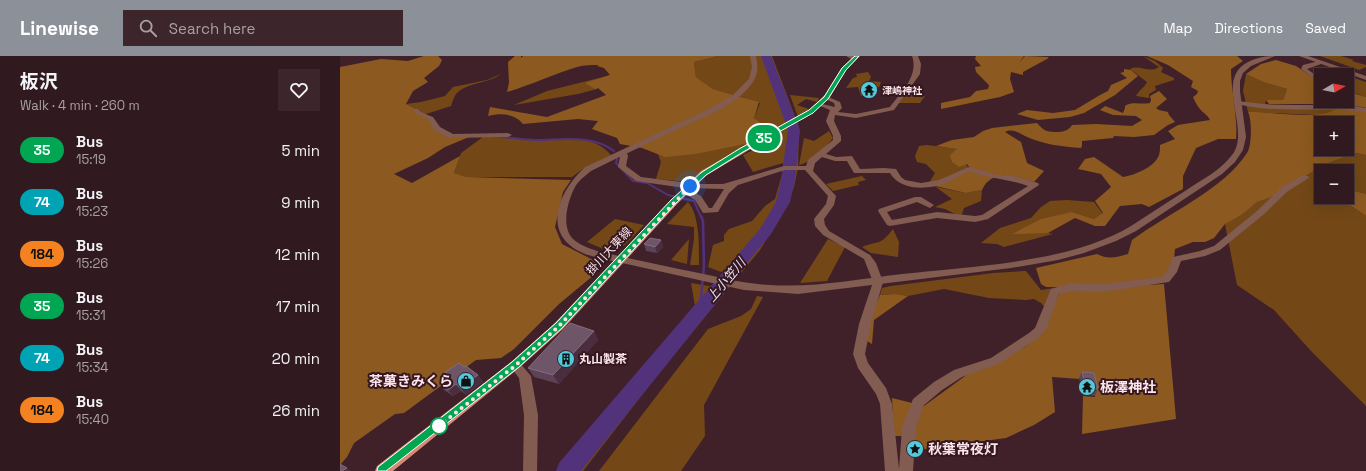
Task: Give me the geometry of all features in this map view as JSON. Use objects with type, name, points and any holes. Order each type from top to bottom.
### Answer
[{"type":"main road","name":"掛川大東線","points":[[382,471],[516,365],[559,326],[686,189],[711,169],[798,120],[820,104],[826,98],[853,57]]},
{"type":"street","points":[[753,56],[755,70],[753,77],[744,89],[735,96],[711,110],[588,170],[576,179],[568,191],[562,222],[566,235],[573,243],[585,250],[621,260],[744,286],[769,289],[812,289],[878,282],[1043,260],[1081,251],[1113,239],[1133,229],[1220,172],[1232,160],[1240,147],[1242,136],[1236,80],[1240,70],[1253,62],[1272,56]]},
{"type":"street","points":[[833,112],[856,116],[892,109],[917,74],[918,64],[916,56]]},
{"type":"street","points":[[1302,56],[1319,63],[1366,77]]},
{"type":"street","points":[[1309,56],[1366,77]]},
{"type":"street","points":[[1314,77],[1304,69],[1305,66],[1319,63]]},
{"type":"street","points":[[826,98],[837,102],[839,108],[833,112],[830,121],[837,136],[837,141],[822,155],[811,162],[808,168],[811,175],[832,196],[831,204],[825,209],[818,219],[820,226],[831,237],[857,250],[867,257],[871,263],[878,282],[864,324],[859,354],[862,365],[882,392],[886,404],[892,471]]},
{"type":"street","points":[[1354,102],[1366,109]]},
{"type":"street","points":[[1238,103],[1273,107],[1345,107],[1366,109]]},
{"type":"street","points":[[820,104],[830,106],[833,112]]},
{"type":"street","points":[[416,110],[418,113],[431,118],[437,128],[452,136],[508,135]]},
{"type":"street","points":[[623,153],[624,156],[622,167],[640,179],[686,189],[731,185],[747,178],[784,168],[808,168]]},
{"type":"street","points":[[822,155],[835,159],[849,158],[857,171],[893,171],[896,179],[903,183],[914,185],[930,186],[940,183],[969,169],[975,169],[997,178],[1014,178],[1035,185],[985,217],[968,219],[937,216],[890,224],[882,212],[918,199],[930,205]]},
{"type":"street","points":[[906,471],[909,428],[918,403],[938,386],[958,373],[995,361],[1034,336],[1040,330],[1055,292],[1072,287],[1102,288],[1165,280],[1172,272],[1177,259],[1202,254],[1217,248],[1260,213],[1285,189],[1305,178]]},
{"type":"street","points":[[686,189],[699,197],[706,211],[710,212],[715,210],[731,185]]},
{"type":"street","points":[[516,365],[525,376],[530,409],[530,471]]},
{"type":"shaded area","points":[[424,56],[438,56],[442,60],[439,66],[424,78],[428,82],[413,91],[406,104],[426,114],[437,128],[452,136],[474,135],[445,147],[428,158],[394,174],[412,183],[460,156],[454,173],[467,177],[571,180],[563,192],[555,227],[562,244],[599,263],[600,270],[559,304],[514,349],[501,358],[476,360],[404,413],[395,414],[354,443],[347,457],[340,465],[340,67],[381,59],[408,61]]},
{"type":"shaded area","points":[[515,56],[521,56],[521,58],[523,56],[718,56],[694,62],[696,77],[713,89],[759,102],[754,118],[772,130],[750,143],[695,154],[665,157],[642,148],[620,144],[617,138],[592,129],[598,121],[578,119],[523,124],[516,118],[507,115],[498,114],[488,116],[490,107],[547,117],[606,95],[598,88],[595,89],[585,83],[610,75],[604,68],[597,66],[599,65],[585,65],[577,67],[507,92],[509,83],[508,62]]},
{"type":"shaded area","points":[[718,56],[772,56],[799,127],[798,168],[794,187],[783,212],[760,250],[669,360],[583,471],[558,471],[695,306],[691,283],[714,287],[724,273],[708,267],[713,245],[724,241],[724,235],[729,229],[752,221],[765,206],[775,199],[783,171],[783,163],[753,172],[743,155],[781,136],[754,118],[760,103],[713,89],[696,77],[694,62]]},
{"type":"shaded area","points":[[976,56],[1024,56],[1019,63],[1025,56],[1049,57],[1023,72],[1023,75],[1011,72],[1010,79],[1014,92],[1000,97],[941,109],[941,103],[970,97],[976,91],[988,89],[989,85],[976,72],[975,67],[981,66],[975,59]]},
{"type":"shaded area","points":[[1143,56],[1155,61],[1163,68],[1161,72],[1174,78],[1174,80],[1155,86],[1156,90],[1149,94],[1149,98],[1136,96],[1147,82],[1130,69],[1137,68],[1152,70],[1159,67]]},
{"type":"shaded area","points":[[1147,56],[1237,56],[1243,61],[1231,69],[1236,122],[1236,139],[1218,139],[1196,148],[1183,176],[1183,189],[1149,207],[1142,204],[1120,206],[1105,226],[1095,226],[1075,218],[1048,233],[1012,234],[1041,219],[1072,212],[1094,219],[1103,213],[1095,201],[1111,187],[1101,174],[1078,169],[1085,159],[1094,157],[1123,177],[1133,174],[1149,167],[1157,159],[1160,151],[1160,145],[1175,139],[1168,131],[1178,125],[1210,120],[1208,116],[1199,108],[1193,97],[1198,91],[1191,87],[1193,81],[1168,65]]},
{"type":"shaded area","points":[[1320,56],[1341,56],[1366,65],[1366,67],[1359,70]]},
{"type":"shaded area","points":[[1276,60],[1296,66],[1314,78],[1314,104],[1269,104],[1266,100],[1283,100],[1287,89],[1263,82],[1246,74],[1261,64]]},
{"type":"shaded area","points":[[1124,69],[1131,70],[1138,76],[1115,95],[1084,113],[1070,117],[1038,120],[1017,114],[1027,110],[1053,113],[1075,110],[1108,91],[1111,85],[1127,78],[1120,73],[1124,72]]},
{"type":"shaded area","points":[[868,72],[871,77],[869,81],[881,82],[879,87],[874,88],[871,93],[861,96],[858,87],[846,88],[853,78],[857,77],[856,74]]},
{"type":"shaded area","points":[[501,74],[490,80],[466,87],[456,94],[451,106],[426,114],[406,104],[445,96],[453,87],[487,80]]},
{"type":"shaded area","points":[[1246,74],[1263,82],[1287,89],[1283,100],[1266,100],[1265,104],[1314,106],[1314,108],[1363,107],[1362,109],[1336,109],[1332,112],[1319,115],[1248,112],[1243,91]]},
{"type":"shaded area","points":[[611,75],[597,89],[578,94],[514,105],[547,91]]},
{"type":"shaded area","points":[[1354,78],[1366,82],[1366,97],[1354,93]]},
{"type":"shaded area","points":[[910,87],[916,88],[912,93],[925,96],[920,103],[898,103]]},
{"type":"shaded area","points":[[1159,91],[1167,99],[1156,108],[1168,112],[1175,122],[1154,135],[1134,137],[1114,136],[1113,138],[1082,141],[1081,148],[1045,143],[1031,139],[1015,131],[1008,131],[1005,132],[1021,142],[1027,163],[1044,171],[1034,182],[1020,178],[998,176],[986,183],[982,190],[966,193],[935,186],[970,168],[967,164],[959,167],[952,162],[950,155],[957,149],[936,146],[952,140],[974,137],[983,131],[992,128],[1037,123],[1042,128],[1054,132],[1068,130],[1072,125],[1096,124],[1132,126],[1142,120],[1136,116],[1113,115],[1100,110],[1105,106],[1123,113],[1125,106],[1134,103],[1150,103],[1150,96]]},
{"type":"shaded area","points":[[1354,93],[1366,97],[1366,108],[1354,106]]},
{"type":"shaded area","points":[[790,95],[819,98],[817,102],[806,99],[797,105],[809,109],[798,117]]},
{"type":"shaded area","points":[[1336,109],[1366,110],[1366,155],[1354,154],[1354,116],[1314,116],[1314,156],[1348,156],[1326,164],[1314,164],[1314,171],[1279,194],[1257,202],[1241,215],[1225,224],[1214,238],[1205,242],[1193,242],[1175,249],[1173,269],[1165,280],[1091,288],[1046,287],[1041,284],[1036,268],[1097,254],[1105,257],[1116,257],[1128,254],[1132,240],[1194,200],[1224,178],[1237,166],[1249,150],[1251,132],[1248,112],[1294,115],[1328,113]]},
{"type":"shaded area","points":[[829,131],[833,138],[830,142],[809,161],[799,165],[804,138],[814,141]]},
{"type":"shaded area","points":[[483,137],[535,140],[585,140],[603,148],[611,155],[584,168],[572,177],[467,177],[454,173],[461,153]]},
{"type":"shaded area","points":[[750,143],[702,171],[689,182],[656,179],[661,162],[658,154],[667,156]]},
{"type":"shaded area","points":[[927,145],[958,149],[969,169],[941,183],[929,183],[935,173],[926,164],[917,162],[915,156],[919,146]]},
{"type":"shaded area","points":[[1354,154],[1366,155],[1366,194],[1354,191],[1354,164],[1326,164],[1348,156],[1354,156]]},
{"type":"shaded area","points":[[1314,171],[1314,204],[1348,204],[1366,216],[1366,406],[1312,352],[1274,310],[1237,285],[1225,224],[1257,202],[1298,182]]},
{"type":"shaded area","points":[[862,176],[866,180],[858,182],[859,185],[833,191],[826,184]]},
{"type":"shaded area","points":[[936,187],[966,193],[982,190],[981,201],[964,208],[961,217],[945,209],[935,207],[952,199]]},
{"type":"shaded area","points":[[1354,191],[1366,194],[1366,216],[1348,204],[1354,204]]},
{"type":"shaded area","points":[[1067,200],[1094,202],[1103,214],[1094,219],[1072,212],[1048,233],[1053,234],[1004,247],[997,244],[981,243],[1000,228],[1031,218],[1041,207],[1050,201]]},
{"type":"shaded area","points":[[688,202],[695,215],[697,223],[699,265],[690,265],[694,239],[694,227],[667,224]]},
{"type":"shaded area","points":[[615,219],[644,225],[625,245],[606,250],[587,242]]},
{"type":"shaded area","points":[[893,229],[899,242],[898,257],[871,253],[862,247],[882,241]]},
{"type":"shaded area","points":[[689,239],[687,264],[671,260]]},
{"type":"shaded area","points":[[828,239],[845,247],[827,281],[800,283]]},
{"type":"shaded area","points":[[1026,271],[1041,290],[1062,287],[1046,309],[1041,303],[1034,299],[989,298],[944,289],[908,296],[896,294],[880,295],[882,288],[891,286],[993,273]]},
{"type":"shaded area","points":[[1164,284],[1176,419],[1082,434],[1083,396],[1095,397],[1094,380],[1052,377],[1055,412],[1034,425],[1006,438],[909,451],[912,436],[894,436],[892,398],[924,406],[968,374],[1025,347],[1043,333],[1059,294],[1064,290]]},
{"type":"shaded area","points":[[896,294],[908,296],[874,320],[872,344],[867,341],[872,314],[880,295]]},
{"type":"shaded area","points":[[757,296],[763,297],[704,405],[705,436],[681,471],[599,471],[708,329],[741,316],[751,309]]},
{"type":"building","points":[[650,238],[661,240],[655,247],[644,244]]},
{"type":"building","points":[[570,323],[594,331],[553,375],[528,368]]},
{"type":"building","points":[[459,363],[464,367],[466,366],[478,375],[461,388],[456,384],[448,390],[439,383],[448,377],[444,373]]},
{"type":"building","points":[[1082,372],[1094,373],[1098,389],[1086,388]]},
{"type":"building","points":[[340,464],[347,468],[340,471]]},
{"type":"waterway","name":"上小笠川","points":[[567,471],[766,231],[783,202],[788,180],[794,130],[766,56]]},
{"type":"waterway","points":[[498,137],[530,140],[586,140],[596,142],[614,151]]},
{"type":"waterway","points":[[617,159],[616,163],[633,181],[647,183],[668,195],[694,201],[701,217]]},
{"type":"waterway","points":[[700,309],[704,266],[703,221],[701,216]]},
{"type":"bus line","name":"35","points":[[382,471],[501,375],[516,365],[559,326],[683,192],[704,173],[798,120],[811,111],[828,96],[844,69],[853,58],[857,56]]},
{"type":"place","name":"津嶋神社","points":[[869,90]]},
{"type":"place","name":"丸山製茶","points":[[566,359]]},
{"type":"place","name":"茶菓きみくら","points":[[466,381]]},
{"type":"place","name":"板澤神社","points":[[1087,387]]},
{"type":"place","name":"秋葉常夜灯","points":[[915,449]]},
{"type":"route","points":[[439,426],[501,375],[516,365],[559,326],[690,186]]}]
